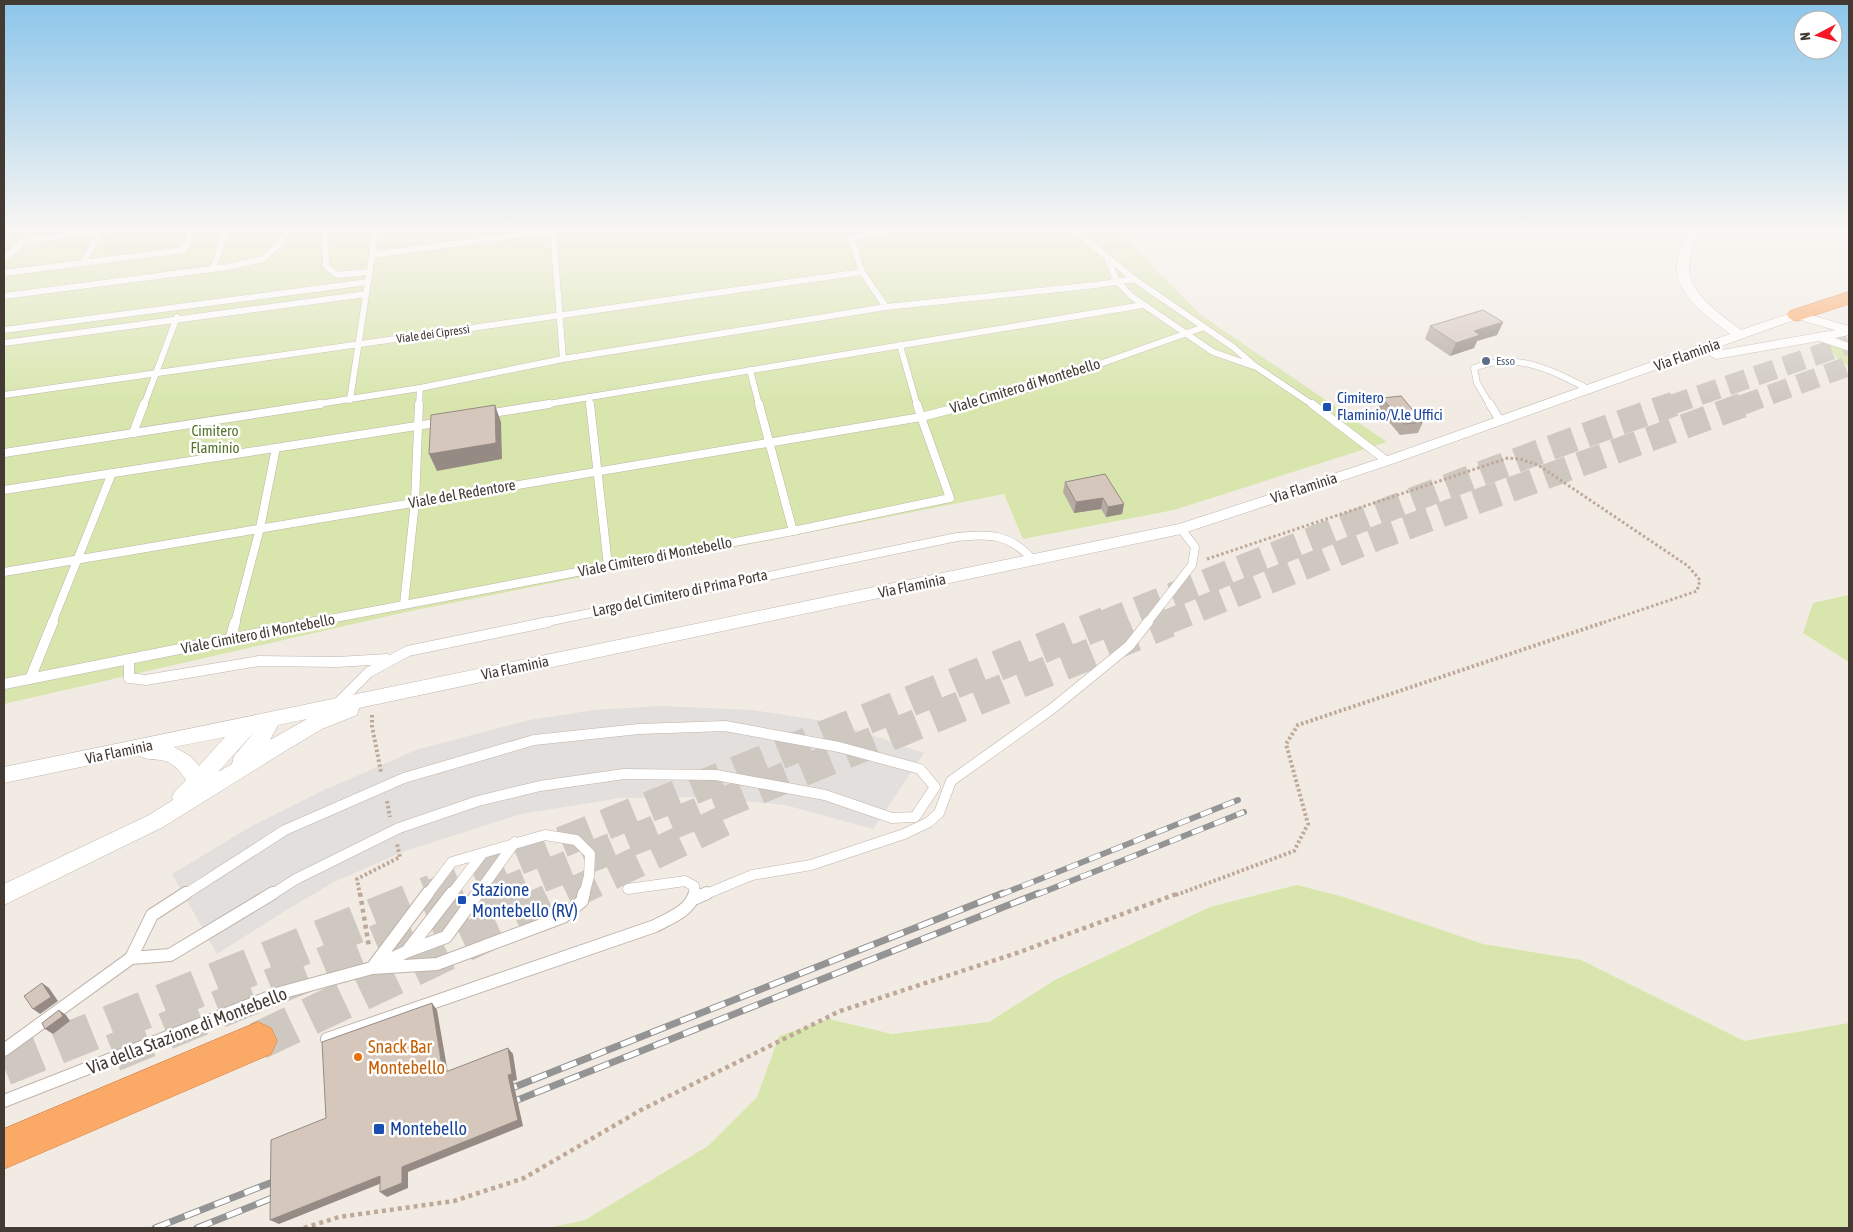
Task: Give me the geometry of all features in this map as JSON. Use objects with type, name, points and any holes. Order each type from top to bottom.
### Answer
[{"type":"highway","points":[[1792,316],[1849,298]]},
{"type":"highway","points":[[4,1149],[258,1041]]},
{"type":"street","points":[[1689,286],[1705,306],[1740,336]]},
{"type":"street","points":[[1849,330],[1792,316],[1795,329],[1849,347]]},
{"type":"street","name":"Via Flaminia","points":[[4,775],[1180,529],[1387,461],[1649,369],[1792,316]]},
{"type":"street","points":[[1649,369],[1743,349],[1849,330]]},
{"type":"street","points":[[4,895],[156,821],[315,724],[345,713],[374,697]]},
{"type":"street","points":[[229,776],[262,737],[272,718]]},
{"type":"street","points":[[156,821],[198,781],[247,725]]},
{"type":"street","points":[[121,752],[161,751],[176,755],[188,766],[198,781]]},
{"type":"lane","points":[[4,296],[75,286]]},
{"type":"lane","points":[[4,330],[333,286]]},
{"type":"lane","points":[[350,400],[367,286]]},
{"type":"lane","points":[[558,286],[563,359]]},
{"type":"lane","name":"Viale dei Cipressi","points":[[4,395],[761,286]]},
{"type":"lane","points":[[872,286],[886,307]]},
{"type":"lane","points":[[4,453],[350,400],[563,359],[886,307],[1078,286]]},
{"type":"lane","points":[[1121,286],[1143,305],[1218,355],[1255,366]]},
{"type":"lane","points":[[1145,286],[1233,347],[1255,366],[1314,406],[1387,461]]},
{"type":"lane","points":[[4,343],[366,294]]},
{"type":"lane","points":[[475,416],[1143,305]]},
{"type":"lane","points":[[133,433],[181,306]]},
{"type":"lane","name":"Viale Cimitero di Montebello","points":[[4,684],[404,604],[793,531],[950,498],[921,417],[1035,387],[1186,335],[1204,327]]},
{"type":"lane","points":[[900,346],[921,417]]},
{"type":"lane","points":[[1500,421],[1477,382],[1474,368],[1486,361],[1500,359],[1530,364],[1590,390]]},
{"type":"lane","points":[[750,370],[793,531]]},
{"type":"lane","points":[[404,604],[415,502],[420,388]]},
{"type":"lane","points":[[589,397],[608,566]]},
{"type":"lane","name":"Viale del Redentore","points":[[4,572],[921,417]]},
{"type":"lane","points":[[4,490],[447,421]]},
{"type":"lane","points":[[230,640],[260,528],[276,448]]},
{"type":"lane","points":[[30,679],[112,473]]},
{"type":"lane","points":[[327,1039],[655,926],[690,906],[696,898],[752,875],[811,865],[904,834],[929,822],[939,812],[952,782],[1053,708],[1129,646],[1192,565],[1195,547],[1180,529]]},
{"type":"lane","name":"Largo del Cimitero di Prima Porta","points":[[337,704],[369,672],[390,659],[428,645],[971,535],[998,536],[1016,543],[1025,549],[1033,560]]},
{"type":"lane","points":[[128,660],[129,678],[146,680],[259,661],[337,662],[390,659]]},
{"type":"lane","points":[[4,1050],[131,958],[152,914],[285,830],[404,778],[534,740],[639,729],[725,726],[839,747],[920,769],[935,786],[915,817],[892,818],[825,795],[716,775],[624,774],[540,786],[478,801],[399,828],[296,879],[226,923],[170,955],[131,958]]},
{"type":"lane","points":[[545,835],[576,840],[590,854],[589,876],[582,901],[562,917],[437,964],[372,968],[452,862],[515,842],[545,835]]},
{"type":"lane","name":"Via della Stazione di Montebello","points":[[4,1101],[280,993],[372,968],[408,950],[446,937],[515,842]]},
{"type":"lane","points":[[408,950],[482,854]]},
{"type":"lane","points":[[628,888],[685,881],[694,886],[696,898]]},
{"type":"path","points":[[304,1228],[339,1217],[454,1201],[524,1178],[641,1110],[840,1012],[1017,953],[1294,851],[1308,824],[1286,744],[1298,725],[1697,591],[1700,580],[1688,566],[1538,465],[1520,459],[1508,458],[1192,565]]},
{"type":"path","points":[[371,719],[380,768]]},
{"type":"path","points":[[388,805],[389,811]]},
{"type":"path","points":[[372,968],[357,879],[400,858],[399,850]]},
{"type":"green space","name":"Cimitero Flaminio","points":[[4,286],[1173,286],[1201,315],[1387,442],[1174,510],[1023,539],[1004,494],[406,612],[4,704]]},
{"type":"green space","points":[[1849,339],[1849,366],[1840,362],[1828,346]]},
{"type":"green space","points":[[1849,595],[1849,662],[1803,633],[1813,603]]},
{"type":"green space","points":[[1297,885],[1344,897],[1483,944],[1581,960],[1744,1041],[1849,1023],[1849,1228],[548,1228],[585,1220],[708,1146],[757,1097],[779,1036],[829,1019],[892,1034],[989,1022],[1055,980],[1210,907]]},
{"type":"shaded area","points":[[661,706],[752,710],[837,723],[924,753],[873,829],[785,805],[699,797],[620,798],[521,814],[405,851],[334,882],[217,954],[172,874],[250,827],[322,791],[416,750],[529,720],[595,710]]},
{"type":"building","points":[[1483,310],[1503,322],[1474,331],[1480,335],[1456,343],[1430,326]]},
{"type":"building","points":[[1401,396],[1423,422],[1404,424],[1382,398]]},
{"type":"building","points":[[495,405],[496,443],[429,454],[431,415]]},
{"type":"building","points":[[1105,474],[1124,504],[1108,507],[1103,498],[1076,502],[1065,482]]},
{"type":"building","points":[[42,983],[51,997],[33,1009],[24,996]]},
{"type":"building","points":[[432,1003],[443,1073],[508,1048],[512,1074],[508,1075],[518,1120],[402,1167],[402,1183],[380,1192],[380,1176],[270,1220],[271,1140],[326,1118],[322,1042]]},
{"type":"building","points":[[59,1010],[63,1016],[45,1029],[42,1023]]},
{"type":"tunnel","points":[[1671,405],[1849,344]]},
{"type":"tunnel","points":[[1742,405],[1849,366]]},
{"type":"tunnel","points":[[1103,623],[1458,482],[1674,404]]},
{"type":"tunnel","points":[[1165,623],[1380,537],[1746,404]]},
{"type":"tunnel","points":[[431,895],[1106,622]]},
{"type":"tunnel","points":[[497,895],[1169,622]]},
{"type":"tunnel","points":[[568,895],[736,815]]},
{"type":"tunnel","points":[[4,1067],[434,893]]},
{"type":"tunnel","points":[[113,1053],[500,893]]},
{"type":"tunnel","points":[[258,1041],[570,893]]},
{"type":"railway","points":[[1000,895],[1238,800]]},
{"type":"railway","points":[[1036,895],[1244,812]]},
{"type":"railway","points":[[502,1092],[1003,893]]},
{"type":"railway","points":[[505,1105],[1039,893]]},
{"type":"railway","points":[[155,1228],[283,1178]]},
{"type":"railway","points":[[197,1228],[282,1194]]},
{"type":"place","name":"Esso","points":[[1486,361]]},
{"type":"place","name":"Cimitero Flaminio/V.le Uffici","points":[[1327,407]]},
{"type":"place","name":"Stazione Montebello (RV)","points":[[462,900]]},
{"type":"place","name":"Snack Bar Montebello","points":[[358,1057]]},
{"type":"place","name":"Montebello","points":[[379,1129]]}]
